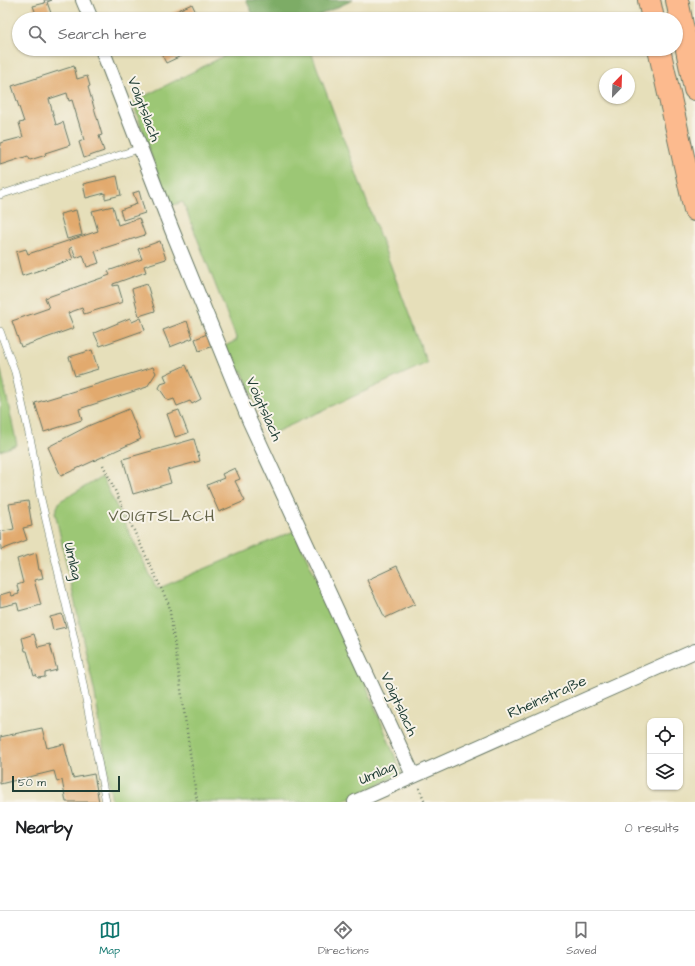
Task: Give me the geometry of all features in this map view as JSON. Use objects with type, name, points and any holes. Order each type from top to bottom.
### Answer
[{"type":"highway","points":[[649,0],[652,12]]},
{"type":"highway","points":[[677,0],[679,12]]},
{"type":"highway","points":[[683,30],[695,89]]},
{"type":"highway","points":[[662,56],[695,210]]},
{"type":"street","points":[[83,0],[88,12]]},
{"type":"street","name":"Voigtslach","points":[[105,56],[250,422],[413,775]]},
{"type":"street","name":"Rheinstraße","points":[[413,775],[695,651]]},
{"type":"street","name":"Umlag","points":[[355,802],[413,775]]},
{"type":"lane","points":[[0,195],[140,148]]},
{"type":"lane","name":"Umlag","points":[[0,331],[15,372],[32,447],[40,495],[75,645],[106,802]]},
{"type":"path","points":[[103,465],[169,605],[197,802]]},
{"type":"green space","points":[[246,0],[353,0],[326,12],[252,12]]},
{"type":"green space","points":[[224,56],[313,56],[427,363],[269,435],[242,371],[237,374],[225,346],[237,340],[183,202],[170,206],[133,102]]},
{"type":"green space","points":[[0,366],[17,445],[0,451]]},
{"type":"green space","points":[[102,477],[157,589],[294,531],[358,665],[402,774],[340,802],[112,802],[95,694],[55,512],[60,501]]},
{"type":"building","points":[[44,0],[52,0],[47,2],[51,12],[35,12],[33,6],[45,3]]},
{"type":"building","points":[[192,4],[196,12],[174,12]]},
{"type":"building","points":[[162,56],[181,56],[166,63]]},
{"type":"building","points":[[74,66],[77,79],[87,76],[90,86],[88,87],[102,135],[99,136],[104,151],[84,158],[79,142],[84,140],[72,100],[69,101],[67,93],[49,99],[56,125],[63,122],[70,145],[45,153],[46,155],[30,160],[28,156],[0,165],[0,143],[23,137],[19,123],[24,122],[12,86]]},
{"type":"building","points":[[117,176],[121,195],[105,199],[105,193],[86,198],[83,184]]},
{"type":"building","points":[[139,191],[145,213],[123,220],[120,210],[137,204],[133,193]]},
{"type":"building","points":[[113,206],[118,225],[139,218],[145,235],[95,251],[99,263],[87,267],[83,255],[76,258],[72,247],[69,249],[73,259],[22,276],[16,252],[26,249],[28,254],[98,231],[92,211]]},
{"type":"building","points":[[76,210],[82,235],[67,239],[60,214]]},
{"type":"building","points":[[160,241],[166,259],[144,266],[146,272],[113,284],[113,286],[118,285],[123,302],[84,314],[82,308],[68,313],[74,328],[21,347],[12,321],[49,308],[45,298],[110,275],[108,271],[142,259],[138,249]]},
{"type":"building","points":[[147,284],[155,311],[139,316],[132,289]]},
{"type":"building","points":[[130,318],[132,322],[141,318],[145,330],[100,346],[94,333]]},
{"type":"building","points":[[187,321],[193,338],[170,347],[163,330]]},
{"type":"building","points":[[207,334],[211,347],[199,351],[195,339]]},
{"type":"building","points":[[92,350],[98,369],[75,376],[69,357]]},
{"type":"building","points":[[186,365],[201,399],[192,404],[190,401],[177,406],[174,399],[168,401],[159,388],[161,384],[167,382],[164,375]]},
{"type":"building","points":[[153,367],[156,373],[147,387],[79,409],[82,420],[44,432],[35,403]]},
{"type":"building","points":[[129,409],[141,439],[61,476],[48,447],[88,426]]},
{"type":"building","points":[[179,410],[188,433],[175,437],[167,414]]},
{"type":"building","points":[[194,439],[200,461],[167,470],[171,483],[133,494],[123,459]]},
{"type":"building","points":[[235,468],[240,479],[235,481],[245,501],[219,512],[207,485],[224,478],[222,474]]},
{"type":"building","points":[[28,501],[32,526],[23,528],[27,540],[1,550],[0,532],[14,529],[9,504]]},
{"type":"building","points":[[36,553],[39,570],[41,570],[43,578],[34,580],[41,605],[19,611],[17,603],[0,607],[0,595],[10,592],[12,596],[19,594],[17,585],[23,583],[17,559]]},
{"type":"building","points":[[397,566],[415,604],[385,618],[367,580]]},
{"type":"building","points":[[62,614],[66,627],[53,630],[50,617]]},
{"type":"building","points":[[34,634],[38,647],[50,644],[57,670],[45,673],[45,677],[38,678],[36,675],[34,676],[27,651],[25,651],[22,638]]},
{"type":"building","points":[[42,728],[47,748],[64,744],[73,778],[94,774],[99,802],[66,802],[62,780],[57,782],[54,771],[0,784],[0,737]]},
{"type":"district","name":"VOIGTSLACH","points":[[162,516]]}]
